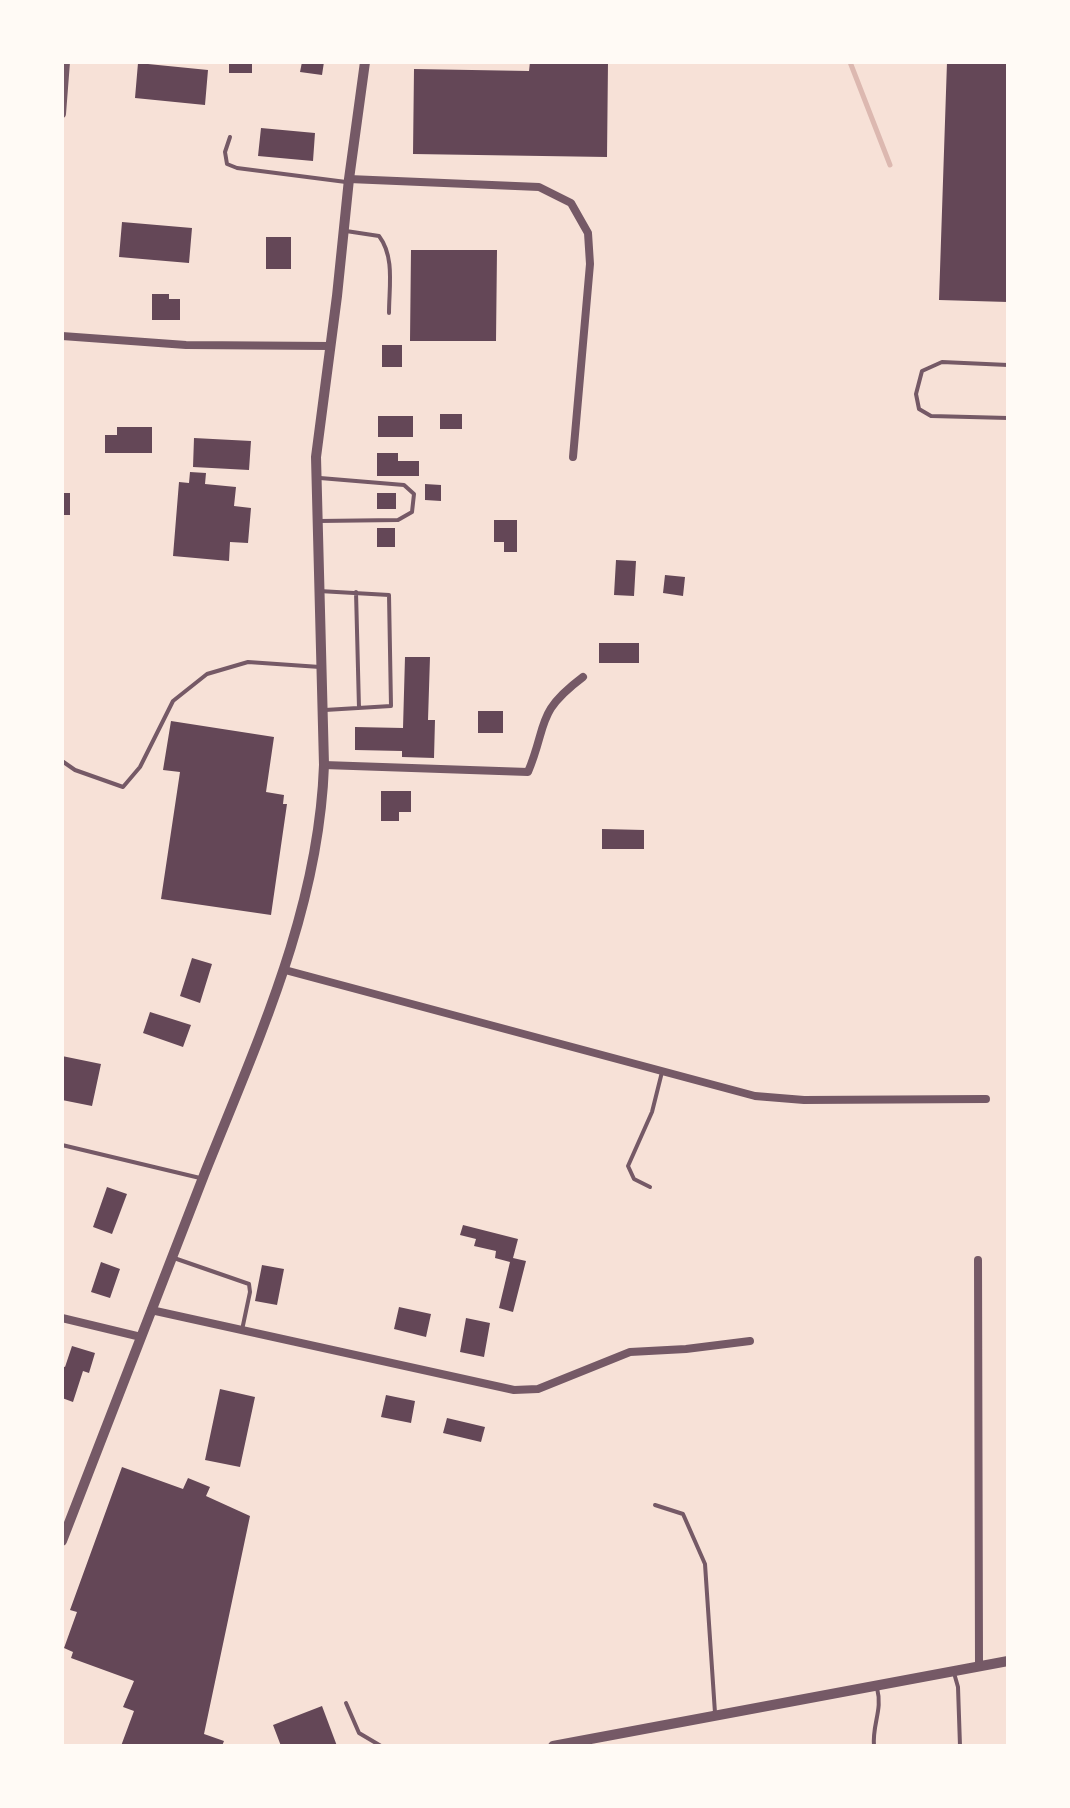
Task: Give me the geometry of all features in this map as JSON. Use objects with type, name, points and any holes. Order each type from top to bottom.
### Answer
[{"type":"street","points":[[62,114],[66,62]]},
{"type":"street","points":[[62,1541],[285,970],[318,840],[324,765],[316,457],[365,62]]},
{"type":"street","points":[[348,181],[539,187],[571,203],[588,233],[590,264],[573,457]]},
{"type":"street","points":[[62,336],[186,345],[330,346]]},
{"type":"street","points":[[324,765],[528,772],[536,754],[544,719],[561,693],[583,677]]},
{"type":"street","points":[[285,970],[755,1096],[804,1100],[986,1099]]},
{"type":"street","points":[[978,1260],[979,1666]]},
{"type":"street","points":[[151,1310],[514,1390],[538,1389],[630,1352],[750,1341]]},
{"type":"street","points":[[62,1318],[141,1337]]},
{"type":"street","points":[[553,1746],[1008,1661]]},
{"type":"lane","points":[[230,137],[225,152],[227,164],[237,168],[348,181]]},
{"type":"lane","points":[[343,231],[379,236],[386,246],[390,271],[389,313]]},
{"type":"lane","points":[[1008,365],[942,362],[922,371],[916,394],[919,409],[931,416],[1008,418]]},
{"type":"lane","points":[[316,477],[404,485],[414,494],[412,512],[398,520],[316,521]]},
{"type":"lane","points":[[319,591],[389,595],[391,706],[322,710]]},
{"type":"lane","points":[[356,592],[359,708]]},
{"type":"lane","points":[[62,761],[75,770],[123,787],[140,767],[173,701],[207,674],[248,662],[321,667]]},
{"type":"lane","points":[[650,1187],[634,1179],[628,1166],[652,1112],[662,1072]]},
{"type":"lane","points":[[62,1145],[203,1179]]},
{"type":"lane","points":[[172,1257],[249,1284],[242,1330]]},
{"type":"lane","points":[[655,1505],[683,1514],[705,1564],[715,1715]]},
{"type":"lane","points":[[954,1671],[958,1687],[960,1746]]},
{"type":"lane","points":[[874,1746],[873,1735],[882,1704],[877,1685]]},
{"type":"lane","points":[[346,1703],[359,1733],[381,1746]]},
{"type":"building","points":[[229,62],[252,62],[252,73],[229,73]]},
{"type":"building","points":[[302,62],[324,62],[322,75],[300,72]]},
{"type":"building","points":[[530,62],[608,62],[607,157],[413,154],[414,69],[529,71]]},
{"type":"building","points":[[947,62],[1008,62],[1008,302],[939,300]]},
{"type":"building","points":[[138,63],[208,70],[205,105],[135,98]]},
{"type":"building","points":[[261,128],[315,133],[313,161],[258,156]]},
{"type":"building","points":[[122,222],[192,228],[189,263],[119,257]]},
{"type":"building","points":[[266,237],[291,237],[291,269],[266,269]]},
{"type":"building","points":[[411,250],[497,250],[496,341],[410,341]]},
{"type":"building","points":[[152,294],[169,294],[169,299],[180,299],[180,320],[152,320]]},
{"type":"building","points":[[382,345],[402,345],[402,367],[382,367]]},
{"type":"building","points":[[440,414],[462,414],[462,429],[440,429]]},
{"type":"building","points":[[378,416],[413,416],[413,437],[378,437]]},
{"type":"building","points":[[117,427],[152,427],[152,453],[105,453],[105,435],[117,435]]},
{"type":"building","points":[[194,438],[251,441],[249,470],[193,467]]},
{"type":"building","points":[[377,453],[398,453],[398,461],[419,461],[419,476],[377,476]]},
{"type":"building","points":[[190,472],[206,473],[205,484],[236,487],[234,506],[251,508],[248,543],[230,542],[229,561],[173,556],[179,482],[189,483]]},
{"type":"building","points":[[425,484],[441,485],[441,501],[425,500]]},
{"type":"building","points":[[62,493],[70,493],[70,515],[62,515]]},
{"type":"building","points":[[377,493],[396,493],[396,509],[377,509]]},
{"type":"building","points":[[494,520],[517,520],[517,552],[504,552],[504,542],[494,542]]},
{"type":"building","points":[[377,528],[395,528],[395,547],[377,547]]},
{"type":"building","points":[[616,560],[636,561],[634,596],[614,595]]},
{"type":"building","points":[[665,575],[685,577],[683,596],[663,593]]},
{"type":"building","points":[[599,643],[639,643],[639,663],[599,663]]},
{"type":"building","points":[[405,657],[430,657],[428,720],[435,720],[434,758],[402,757],[402,751],[355,750],[355,727],[403,728]]},
{"type":"building","points":[[478,711],[503,711],[503,733],[478,733]]},
{"type":"building","points":[[171,721],[274,737],[266,792],[284,795],[283,804],[287,804],[271,915],[161,899],[180,772],[163,770]]},
{"type":"building","points":[[381,791],[411,791],[411,812],[399,812],[399,821],[381,821]]},
{"type":"building","points":[[602,829],[644,830],[644,849],[602,849]]},
{"type":"building","points":[[192,958],[212,964],[200,1003],[180,996]]},
{"type":"building","points":[[150,1012],[191,1025],[183,1047],[143,1033]]},
{"type":"building","points":[[62,1056],[101,1064],[92,1106],[62,1100]]},
{"type":"building","points":[[107,1187],[127,1194],[112,1234],[93,1227]]},
{"type":"building","points":[[463,1225],[518,1239],[513,1258],[526,1261],[513,1312],[499,1308],[510,1262],[495,1258],[496,1251],[474,1246],[476,1239],[460,1235]]},
{"type":"building","points":[[101,1262],[120,1269],[110,1298],[91,1292]]},
{"type":"building","points":[[262,1265],[284,1269],[277,1305],[255,1301]]},
{"type":"building","points":[[399,1307],[431,1314],[426,1337],[394,1329]]},
{"type":"building","points":[[466,1318],[490,1323],[484,1357],[460,1352]]},
{"type":"building","points":[[72,1346],[95,1353],[89,1373],[83,1371],[73,1402],[62,1398],[62,1366],[65,1367]]},
{"type":"building","points":[[220,1389],[255,1397],[240,1467],[205,1460]]},
{"type":"building","points":[[386,1395],[415,1401],[411,1423],[381,1417]]},
{"type":"building","points":[[447,1418],[485,1427],[481,1442],[443,1433]]},
{"type":"building","points":[[122,1467],[183,1489],[188,1478],[210,1487],[206,1496],[250,1516],[204,1734],[224,1741],[222,1746],[121,1746],[134,1711],[123,1707],[134,1681],[71,1658],[73,1652],[64,1648],[77,1612],[70,1610]]},
{"type":"building","points":[[322,1706],[337,1746],[281,1746],[273,1725]]},
{"type":"waterway","points":[[850,62],[890,165]]}]
